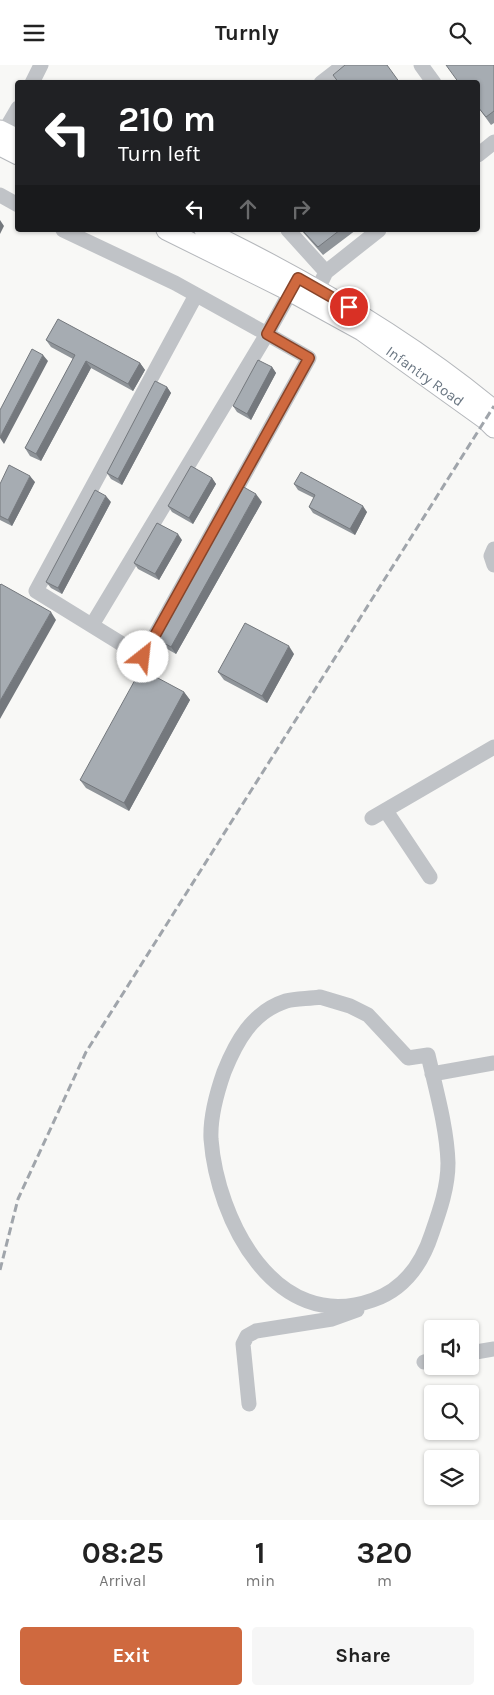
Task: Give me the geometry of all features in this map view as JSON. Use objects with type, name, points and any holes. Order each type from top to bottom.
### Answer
[{"type":"main road","points":[[6,137],[15,150]]},
{"type":"main road","name":"Infantry Road","points":[[171,232],[295,285],[318,288],[395,336],[494,410]]},
{"type":"main road","name":"Infantry Road","points":[[207,232],[295,285]]},
{"type":"main road","name":"Infantry Road","points":[[318,288],[362,331],[486,419],[494,428]]},
{"type":"street","points":[[34,80],[41,65]]},
{"type":"street","points":[[325,80],[344,65]]},
{"type":"street","points":[[421,65],[432,80]]},
{"type":"street","points":[[6,137],[15,115]]},
{"type":"street","points":[[0,195],[15,203]]},
{"type":"street","points":[[67,232],[196,295],[309,358],[143,657],[36,591],[196,295]]},
{"type":"street","points":[[289,232],[318,288],[377,232]]},
{"type":"street","points":[[92,625],[295,285]]},
{"type":"street","points":[[494,549],[491,556],[494,565]]},
{"type":"street","points":[[430,877],[379,814],[494,747]]},
{"type":"street","points":[[320,997],[350,1006],[368,1015],[408,1058],[428,1055],[432,1074],[447,1151],[447,1181],[427,1250],[418,1266],[399,1287],[376,1299],[343,1307],[310,1302],[280,1287],[251,1254],[237,1234],[221,1187],[211,1138],[218,1089],[242,1033],[270,1008],[287,1001],[320,997]]},
{"type":"street","points":[[432,1074],[494,1063]]},
{"type":"street","points":[[249,1404],[243,1344],[248,1336],[256,1331],[332,1319],[372,1305],[376,1302],[376,1299]]},
{"type":"street","points":[[479,1352],[494,1349]]},
{"type":"building","points":[[345,65],[387,65],[398,80],[337,80],[333,75]]},
{"type":"building","points":[[446,65],[494,65],[494,111],[486,117],[480,110],[480,80],[457,80]]},
{"type":"building","points":[[304,232],[337,232],[318,247]]},
{"type":"building","points":[[58,319],[140,363],[128,384],[86,361],[36,454],[25,448],[75,355],[46,340]]},
{"type":"building","points":[[32,349],[43,355],[0,437],[0,410]]},
{"type":"building","points":[[258,360],[272,367],[247,414],[233,406]]},
{"type":"building","points":[[155,381],[167,387],[118,479],[107,473]]},
{"type":"building","points":[[9,465],[30,476],[8,520],[0,516],[0,484]]},
{"type":"building","points":[[191,466],[212,478],[189,518],[168,506]]},
{"type":"building","points":[[301,472],[363,506],[350,529],[309,507],[315,495],[294,484]]},
{"type":"building","points":[[240,485],[256,494],[171,647],[155,638]]},
{"type":"building","points":[[95,490],[106,496],[58,588],[46,582]]},
{"type":"building","points":[[157,523],[178,534],[155,574],[134,563]]},
{"type":"building","points":[[0,585],[51,612],[0,701]]},
{"type":"building","points":[[245,623],[289,646],[262,696],[218,672]]},
{"type":"building","points":[[141,669],[184,692],[124,803],[80,780]]},
{"type":"railway","points":[[0,1270],[18,1199],[86,1052],[494,406]]},
{"type":"route","points":[[143,657],[309,358],[267,334],[298,278],[349,307]]}]
